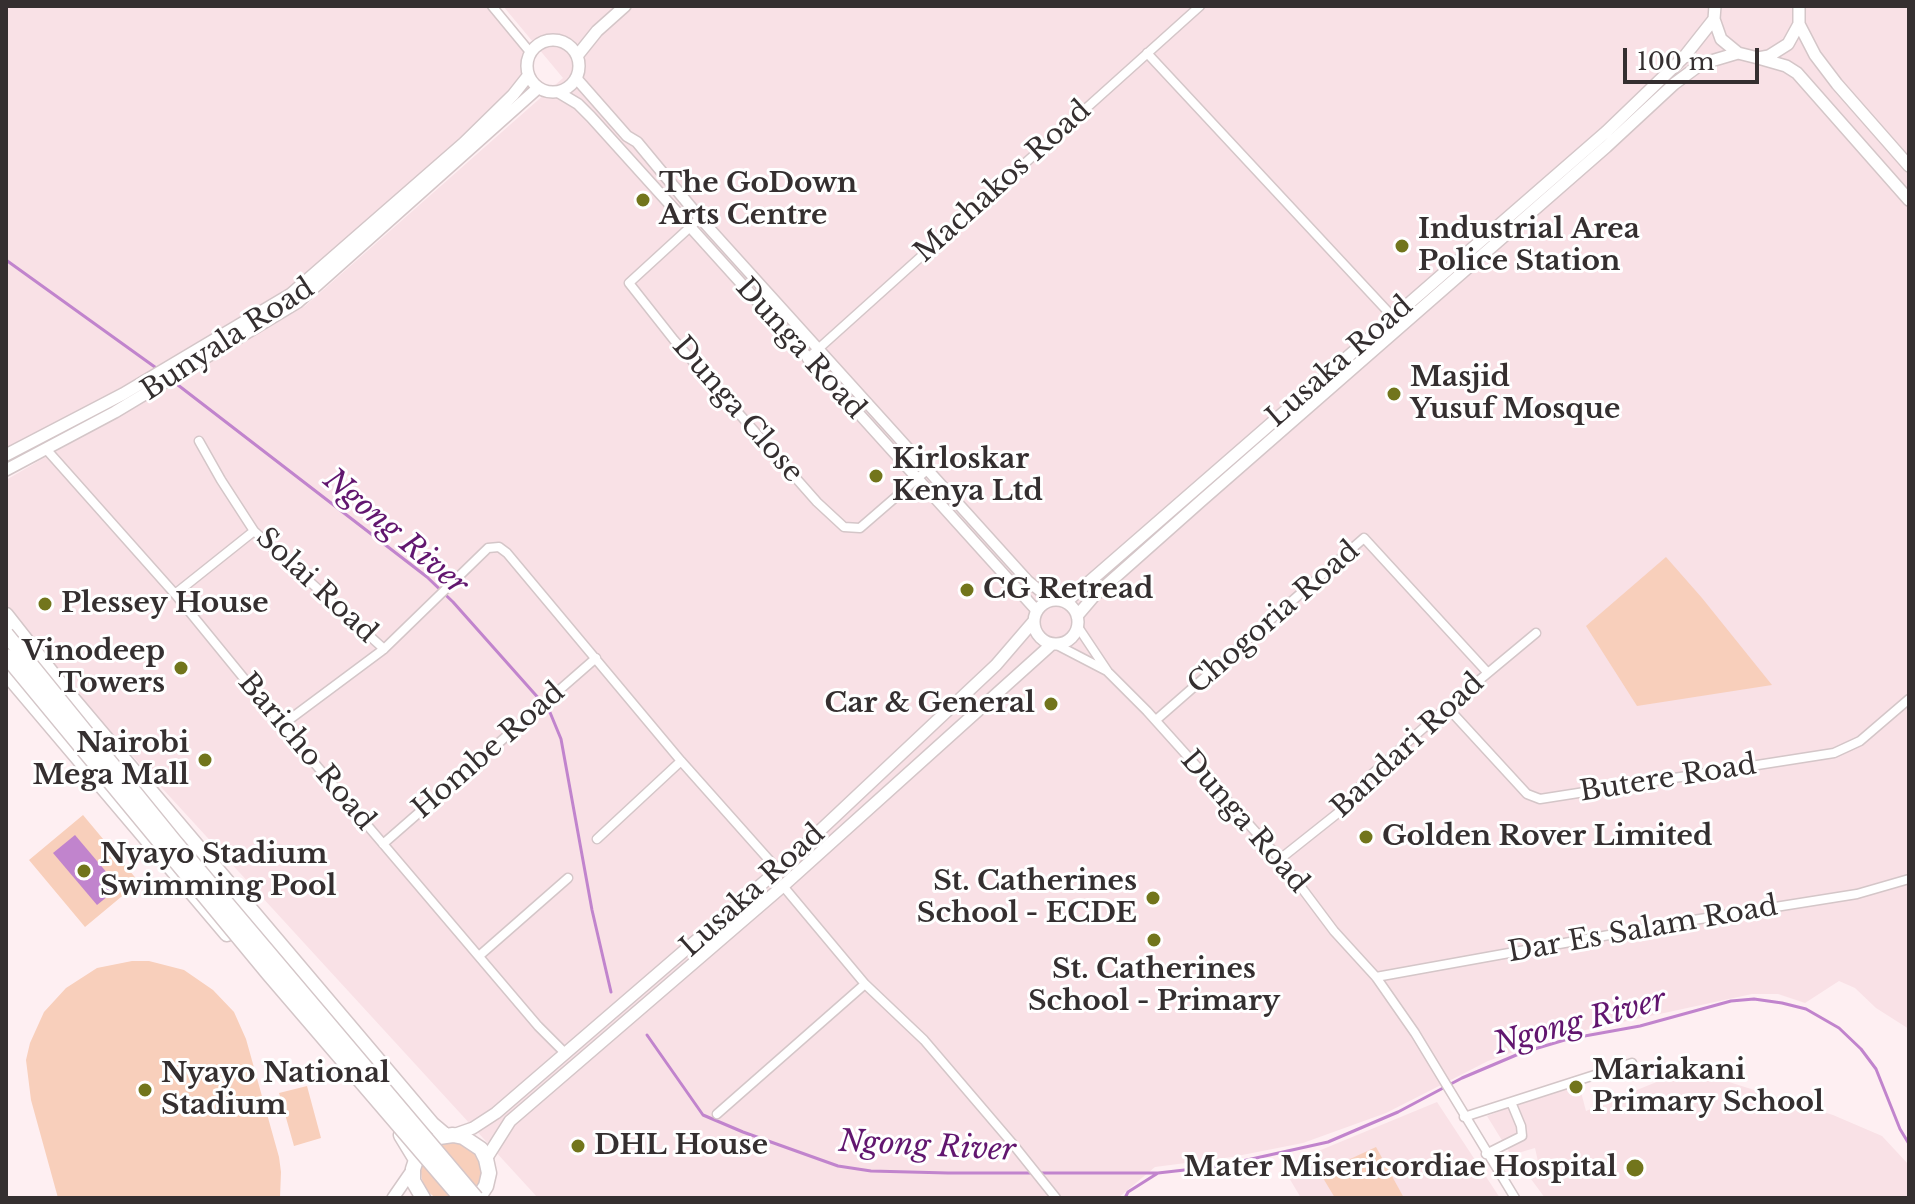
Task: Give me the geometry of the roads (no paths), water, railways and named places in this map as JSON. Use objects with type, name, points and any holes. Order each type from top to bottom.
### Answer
[{"type":"highway","points":[[6,615],[65,690],[432,1124],[449,1135],[473,1142],[486,1159],[489,1173],[480,1194]]},
{"type":"highway","points":[[6,634],[174,841],[480,1194],[497,1198]]},
{"type":"highway","points":[[6,656],[269,974],[461,1198]]},
{"type":"highway","points":[[6,673],[403,1138],[414,1164],[413,1181],[423,1198]]},
{"type":"highway","points":[[414,1164],[428,1142],[449,1135]]},
{"type":"main road","points":[[577,56],[597,31],[625,6]]},
{"type":"main road","points":[[1715,6],[1714,19],[1721,39],[1738,53],[1786,66],[1797,73],[1909,200]]},
{"type":"main road","points":[[1758,58],[1779,51],[1795,35],[1799,24],[1799,6]]},
{"type":"main road","name":"Lusaka Road","points":[[1066,602],[1627,112],[1684,57],[1714,19]]},
{"type":"main road","points":[[1799,24],[1815,55],[1837,84],[1909,166]]},
{"type":"main road","points":[[566,43],[597,31]]},
{"type":"main road","points":[[556,39],[566,43],[577,56],[579,71],[576,78],[569,87],[558,92],[538,88],[528,76],[530,52],[546,40],[556,39]]},
{"type":"main road","name":"Lusaka Road","points":[[1078,621],[1094,596],[1690,70],[1738,53]]},
{"type":"main road","name":"Bunyala Road","points":[[6,455],[123,394],[291,294],[464,143],[528,76]]},
{"type":"main road","name":"Bunyala Road","points":[[6,470],[115,412],[298,302],[538,88]]},
{"type":"main road","points":[[1051,600],[1066,602],[1078,621],[1071,639],[1054,644],[1038,636],[1035,616],[1051,600]]},
{"type":"main road","name":"Lusaka Road","points":[[449,1135],[473,1128],[496,1113],[778,870],[996,665],[1035,616]]},
{"type":"main road","name":"Lusaka Road","points":[[486,1159],[510,1121],[783,886],[1054,644]]},
{"type":"main road","points":[[393,1198],[414,1164]]},
{"type":"street","points":[[492,6],[530,52]]},
{"type":"street","name":"Machakos Road","points":[[807,359],[1200,6]]},
{"type":"street","points":[[1147,53],[1392,316]]},
{"type":"street","name":"Dunga Road","points":[[576,78],[627,136],[637,142],[700,218],[818,349],[923,474],[1035,616]]},
{"type":"street","name":"Dunga Road","points":[[558,92],[578,104],[591,117],[807,359],[1028,581],[1051,600]]},
{"type":"street","name":"Dunga Close","points":[[700,218],[629,283],[674,340],[817,502],[844,527],[860,528],[923,474]]},
{"type":"street","name":"Solai Road","points":[[199,441],[254,531],[384,649]]},
{"type":"street","name":"Baricho Road","points":[[46,449],[175,594],[383,844],[566,1054]]},
{"type":"street","points":[[175,594],[254,531]]},
{"type":"street","name":"Chogoria Road","points":[[1156,720],[1364,538],[1487,672]]},
{"type":"street","points":[[282,725],[384,649],[488,548],[499,547],[778,870]]},
{"type":"street","name":"Dunga Road","points":[[1078,621],[1108,672],[1156,720],[1280,859],[1334,931],[1376,977],[1415,1033],[1515,1198]]},
{"type":"street","name":"Bandari Road","points":[[1280,859],[1353,801],[1357,790],[1447,707],[1536,633]]},
{"type":"street","name":"Dunga Road","points":[[1054,644],[1108,672]]},
{"type":"street","name":"Hombe Road","points":[[383,844],[596,658]]},
{"type":"street","name":"Butere Road","points":[[1447,707],[1527,794],[1540,799],[1834,753],[1860,741],[1909,699]]},
{"type":"street","points":[[597,839],[681,761]]},
{"type":"street","points":[[479,956],[568,878]]},
{"type":"street","name":"Dar Es Salam Road","points":[[1376,977],[1857,894],[1909,879]]},
{"type":"street","points":[[783,886],[865,984],[924,1040],[1056,1198]]},
{"type":"street","points":[[717,1114],[865,984]]},
{"type":"street","points":[[1464,1117],[1632,1063]]},
{"type":"street","points":[[1486,1154],[1522,1136],[1511,1102]]},
{"type":"waterway","name":"Ngong River","points":[[6,260],[159,370]]},
{"type":"waterway","name":"Ngong River","points":[[174,382],[427,577],[549,710],[561,739],[592,910],[611,992]]},
{"type":"waterway","name":"Ngong River","points":[[647,1035],[703,1115],[838,1166],[871,1171],[948,1173],[1158,1173],[1220,1166],[1328,1142],[1521,1053],[1731,1001],[1754,999],[1806,1009],[1839,1028],[1876,1069],[1909,1144]]},
{"type":"waterway","name":"Ngong River","points":[[1125,1198],[1128,1192],[1158,1173]]},
{"type":"place","name":"The GoDown Arts Centre","points":[[643,200]]},
{"type":"place","name":"Industrial Area Police Station","points":[[1402,246]]},
{"type":"place","name":"Masjid Yusuf Mosque","points":[[1394,394]]},
{"type":"place","name":"Kirloskar Kenya Ltd","points":[[876,476]]},
{"type":"place","name":"CG Retread","points":[[967,590]]},
{"type":"place","name":"Plessey House","points":[[45,604]]},
{"type":"place","name":"Vinodeep Towers","points":[[181,668]]},
{"type":"place","name":"Car & General","points":[[1051,704]]},
{"type":"place","name":"Nairobi Mega Mall","points":[[205,760]]},
{"type":"place","name":"Golden Rover Limited","points":[[1366,837]]},
{"type":"place","name":"Nyayo Stadium Swimming Pool","points":[[84,871]]},
{"type":"place","name":"St. Catherines School - ECDE","points":[[1153,898]]},
{"type":"place","name":"St. Catherines School - Primary","points":[[1154,940]]},
{"type":"place","name":"Mariakani Primary School","points":[[1576,1087]]},
{"type":"place","name":"Nyayo National Stadium","points":[[145,1090]]},
{"type":"place","name":"DHL House","points":[[578,1146]]},
{"type":"place","name":"Mater Misericordiae Hospital","points":[[1635,1168]]}]
